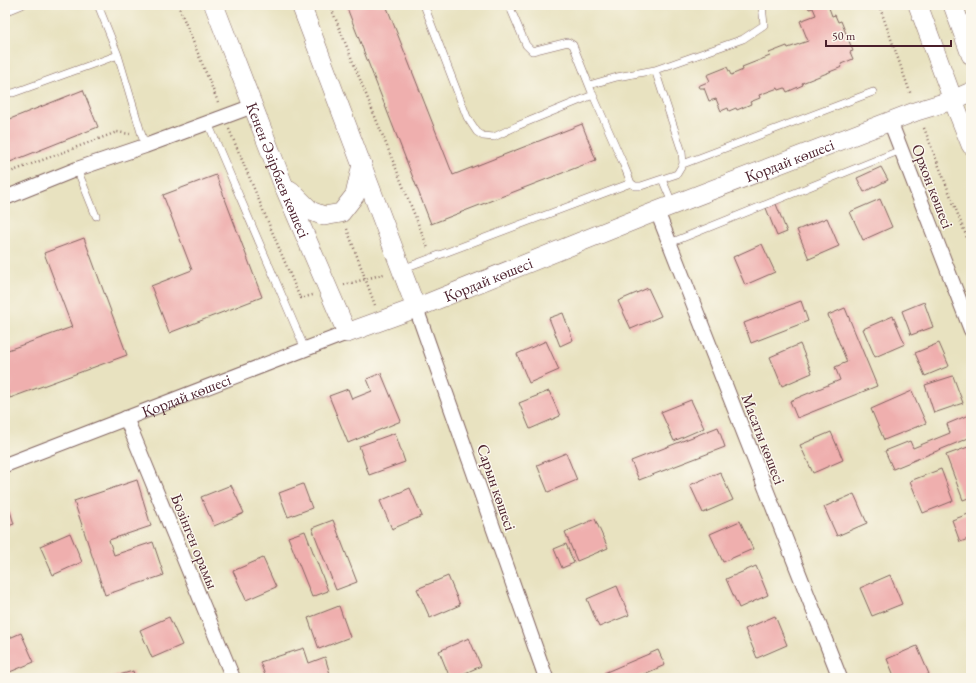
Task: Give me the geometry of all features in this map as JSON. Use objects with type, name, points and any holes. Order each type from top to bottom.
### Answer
[{"type":"street","name":"Кенен Әзірбаев көшесі","points":[[214,5],[283,184],[347,333]]},
{"type":"street","points":[[301,5],[416,308]]},
{"type":"street","points":[[918,5],[952,100],[971,145]]},
{"type":"street","points":[[953,5],[971,55]]},
{"type":"street","name":"Қордай көшесі","points":[[5,465],[347,333],[416,308],[665,208],[890,121],[971,92]]},
{"type":"street","points":[[5,198],[143,140],[208,123],[253,106]]},
{"type":"street","name":"Орхон көшесі","points":[[890,121],[971,330]]},
{"type":"street","points":[[283,184],[311,211],[324,216],[341,213],[355,195],[362,164]]},
{"type":"street","name":"Масаты көшесі","points":[[665,208],[670,243],[840,678]]},
{"type":"street","name":"Сарын көшесі","points":[[416,308],[546,678]]},
{"type":"street","name":"Бозінген орамы","points":[[126,418],[233,678]]},
{"type":"lane","points":[[5,12],[22,5]]},
{"type":"lane","points":[[98,5],[118,55],[143,140]]},
{"type":"lane","points":[[424,5],[467,117],[477,132],[483,136],[494,137],[517,126],[593,96]]},
{"type":"lane","points":[[509,5],[528,49],[536,51],[568,42],[573,45],[630,183],[635,186],[641,186],[677,174],[683,164],[682,152],[655,70]]},
{"type":"lane","points":[[589,85],[618,76],[655,70],[743,39],[764,25],[762,5]]},
{"type":"lane","points":[[5,92],[13,93],[118,55]]},
{"type":"lane","points":[[683,164],[873,92]]},
{"type":"lane","points":[[208,123],[306,349]]},
{"type":"lane","points":[[670,243],[901,150]]},
{"type":"lane","points":[[77,169],[96,216]]},
{"type":"lane","points":[[662,179],[665,208]]},
{"type":"lane","points":[[402,269],[630,183]]},
{"type":"path","points":[[178,5],[300,298]]},
{"type":"path","points":[[330,5],[432,258]]},
{"type":"path","points":[[5,174],[117,132],[143,140]]},
{"type":"path","points":[[341,213],[381,321]]},
{"type":"building","points":[[354,5],[386,5],[453,175],[582,124],[596,160],[431,224],[347,8]]},
{"type":"building","points":[[808,5],[837,5],[829,8],[832,16],[835,15],[838,22],[841,21],[853,51],[850,52],[853,59],[841,64],[842,67],[802,83],[803,85],[787,92],[785,88],[779,90],[778,88],[759,95],[760,98],[737,110],[736,108],[729,111],[728,108],[721,111],[716,99],[709,101],[704,88],[699,88],[698,86],[710,81],[707,75],[727,67],[731,75],[743,70],[742,67],[770,56],[769,53],[787,46],[788,48],[808,41],[800,21],[816,15],[813,8],[809,9]]},
{"type":"building","points":[[83,90],[98,127],[5,164],[5,121]]},
{"type":"building","points":[[881,167],[888,180],[864,192],[857,178]]},
{"type":"building","points":[[216,175],[262,297],[169,333],[151,286],[192,270],[163,195]]},
{"type":"building","points":[[880,199],[892,227],[863,240],[850,212]]},
{"type":"building","points":[[776,204],[787,232],[777,236],[766,208]]},
{"type":"building","points":[[827,218],[839,246],[809,259],[797,230]]},
{"type":"building","points":[[84,238],[127,355],[10,398],[5,383],[5,351],[72,327],[44,253]]},
{"type":"building","points":[[762,244],[775,272],[745,285],[733,257]]},
{"type":"building","points":[[648,288],[661,316],[631,329],[618,301]]},
{"type":"building","points":[[801,301],[808,321],[751,343],[744,323]]},
{"type":"building","points":[[924,302],[933,327],[911,335],[902,311]]},
{"type":"building","points":[[845,308],[877,386],[797,418],[790,401],[840,380],[835,367],[847,362],[828,315]]},
{"type":"building","points":[[563,313],[573,340],[560,346],[549,318]]},
{"type":"building","points":[[893,316],[905,344],[875,357],[863,329]]},
{"type":"building","points":[[546,341],[559,370],[529,383],[517,354]]},
{"type":"building","points":[[939,343],[949,366],[925,376],[915,353]]},
{"type":"building","points":[[800,344],[812,373],[782,386],[770,357]]},
{"type":"building","points":[[381,373],[401,421],[348,443],[329,396],[348,389],[352,399],[372,391],[367,379]]},
{"type":"building","points":[[953,376],[963,403],[934,413],[925,385]]},
{"type":"building","points":[[549,391],[560,416],[530,429],[519,403]]},
{"type":"building","points":[[912,391],[926,423],[884,440],[871,409]]},
{"type":"building","points":[[691,400],[704,428],[674,441],[661,412]]},
{"type":"building","points":[[971,414],[971,437],[893,469],[885,451],[910,441],[913,448],[950,433],[947,424]]},
{"type":"building","points":[[718,427],[725,447],[639,480],[631,461]]},
{"type":"building","points":[[831,432],[843,460],[813,473],[800,445]]},
{"type":"building","points":[[395,433],[405,462],[369,475],[359,446]]},
{"type":"building","points":[[971,446],[971,497],[963,500],[946,455]]},
{"type":"building","points":[[566,453],[577,480],[548,492],[537,465]]},
{"type":"building","points":[[941,469],[953,501],[923,513],[910,481]]},
{"type":"building","points":[[720,472],[733,500],[703,513],[690,485]]},
{"type":"building","points":[[137,480],[151,526],[109,540],[114,555],[153,542],[164,575],[105,595],[74,501]]},
{"type":"building","points":[[303,484],[312,508],[288,517],[279,493]]},
{"type":"building","points":[[231,485],[244,513],[214,526],[201,497]]},
{"type":"building","points":[[410,488],[422,516],[392,529],[380,501]]},
{"type":"building","points":[[854,494],[867,523],[837,536],[824,507]]},
{"type":"building","points":[[10,511],[14,524],[5,527],[5,512]]},
{"type":"building","points":[[971,513],[971,538],[960,542],[952,520]]},
{"type":"building","points":[[595,519],[608,548],[577,561],[565,532]]},
{"type":"building","points":[[333,520],[357,582],[336,590],[312,528]]},
{"type":"building","points":[[740,521],[753,549],[723,562],[710,534]]},
{"type":"building","points":[[305,531],[328,591],[312,597],[288,537]]},
{"type":"building","points":[[70,533],[82,562],[53,575],[40,546]]},
{"type":"building","points":[[566,544],[574,563],[562,568],[554,549]]},
{"type":"building","points":[[263,558],[276,587],[246,600],[233,571]]},
{"type":"building","points":[[756,566],[768,595],[739,608],[726,579]]},
{"type":"building","points":[[890,575],[902,604],[872,616],[860,588]]},
{"type":"building","points":[[448,576],[460,605],[430,618],[417,589]]},
{"type":"building","points":[[617,586],[629,615],[599,627],[587,599]]},
{"type":"building","points":[[339,606],[350,637],[319,649],[308,618]]},
{"type":"building","points":[[775,616],[787,645],[757,658],[745,629]]},
{"type":"building","points":[[169,617],[182,645],[152,658],[140,630]]},
{"type":"building","points":[[21,633],[34,662],[5,674],[5,640]]},
{"type":"building","points":[[469,638],[481,666],[454,678],[450,678],[439,651]]},
{"type":"building","points":[[917,646],[929,674],[921,678],[895,678],[887,659]]},
{"type":"building","points":[[304,648],[309,663],[325,657],[330,674],[319,678],[266,678],[260,662]]},
{"type":"building","points":[[658,650],[665,665],[635,678],[607,678],[604,673]]},
{"type":"building","points":[[133,671],[135,678],[109,678]]}]
